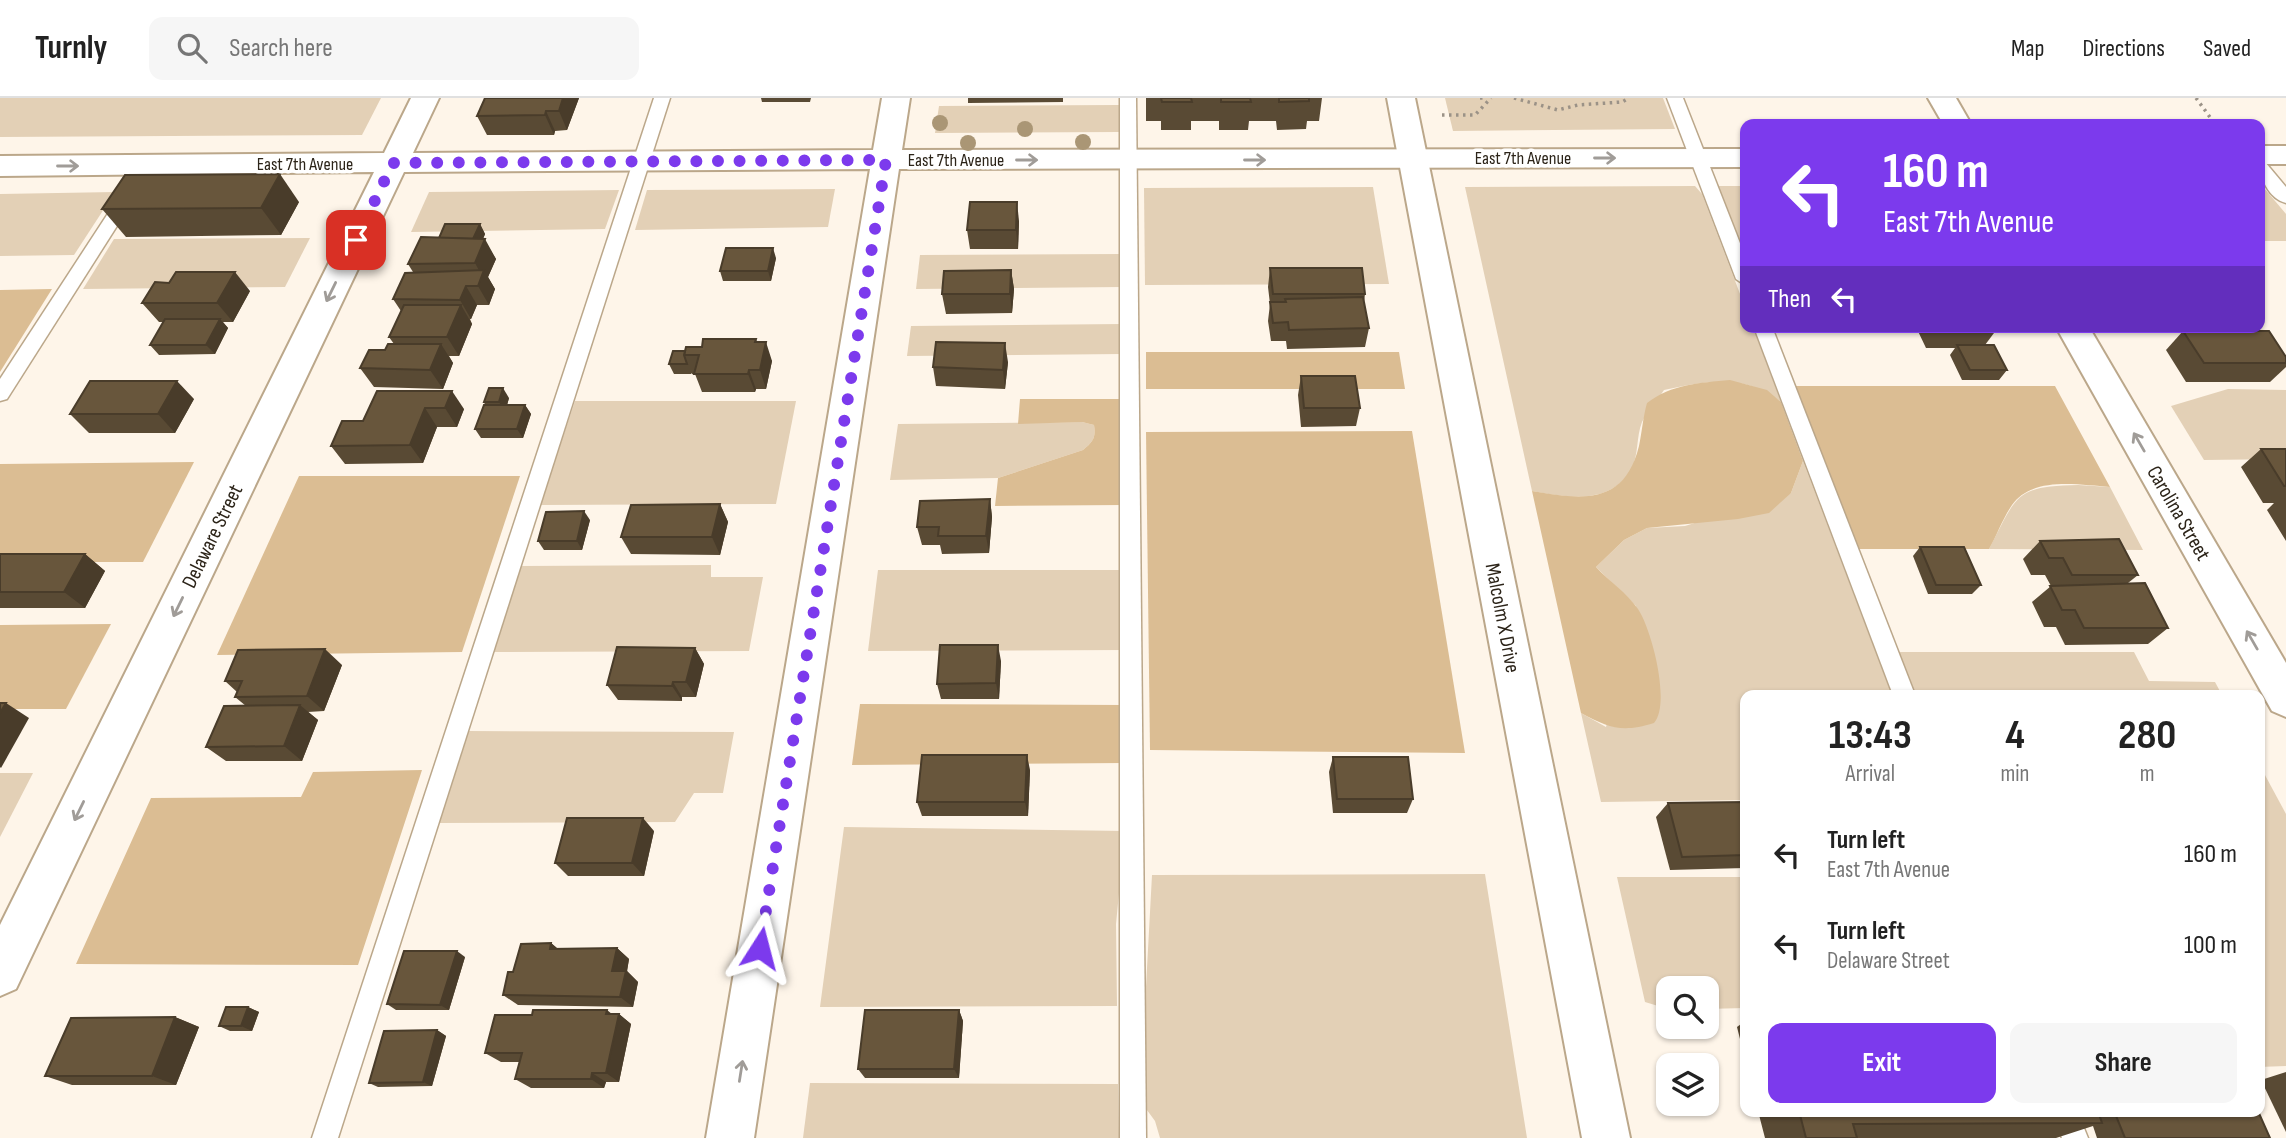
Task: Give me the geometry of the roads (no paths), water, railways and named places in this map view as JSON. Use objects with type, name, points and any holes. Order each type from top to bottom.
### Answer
[{"type":"street","name":"Delaware Street","points":[[0,973],[425,98]]},
{"type":"street","points":[[730,1138],[896,98]]},
{"type":"street","name":"Malcolm X Drive","points":[[1401,98],[1606,1138]]},
{"type":"street","points":[[1942,98],[1953,119]]},
{"type":"street","points":[[2265,155],[2286,155]]},
{"type":"street","name":"East 7th Avenue","points":[[0,166],[642,160],[1740,158]]},
{"type":"street","name":"Carolina Street","points":[[2075,333],[2286,699]]},
{"type":"lane","points":[[325,1138],[662,98]]},
{"type":"lane","points":[[1128,98],[1131,160],[1133,1138]]},
{"type":"lane","points":[[1675,98],[1740,266]]},
{"type":"lane","points":[[0,394],[148,165]]},
{"type":"lane","points":[[2265,173],[2286,198]]},
{"type":"lane","points":[[1765,333],[1902,690]]},
{"type":"lane","points":[[2066,1117],[2075,1138]]}]
